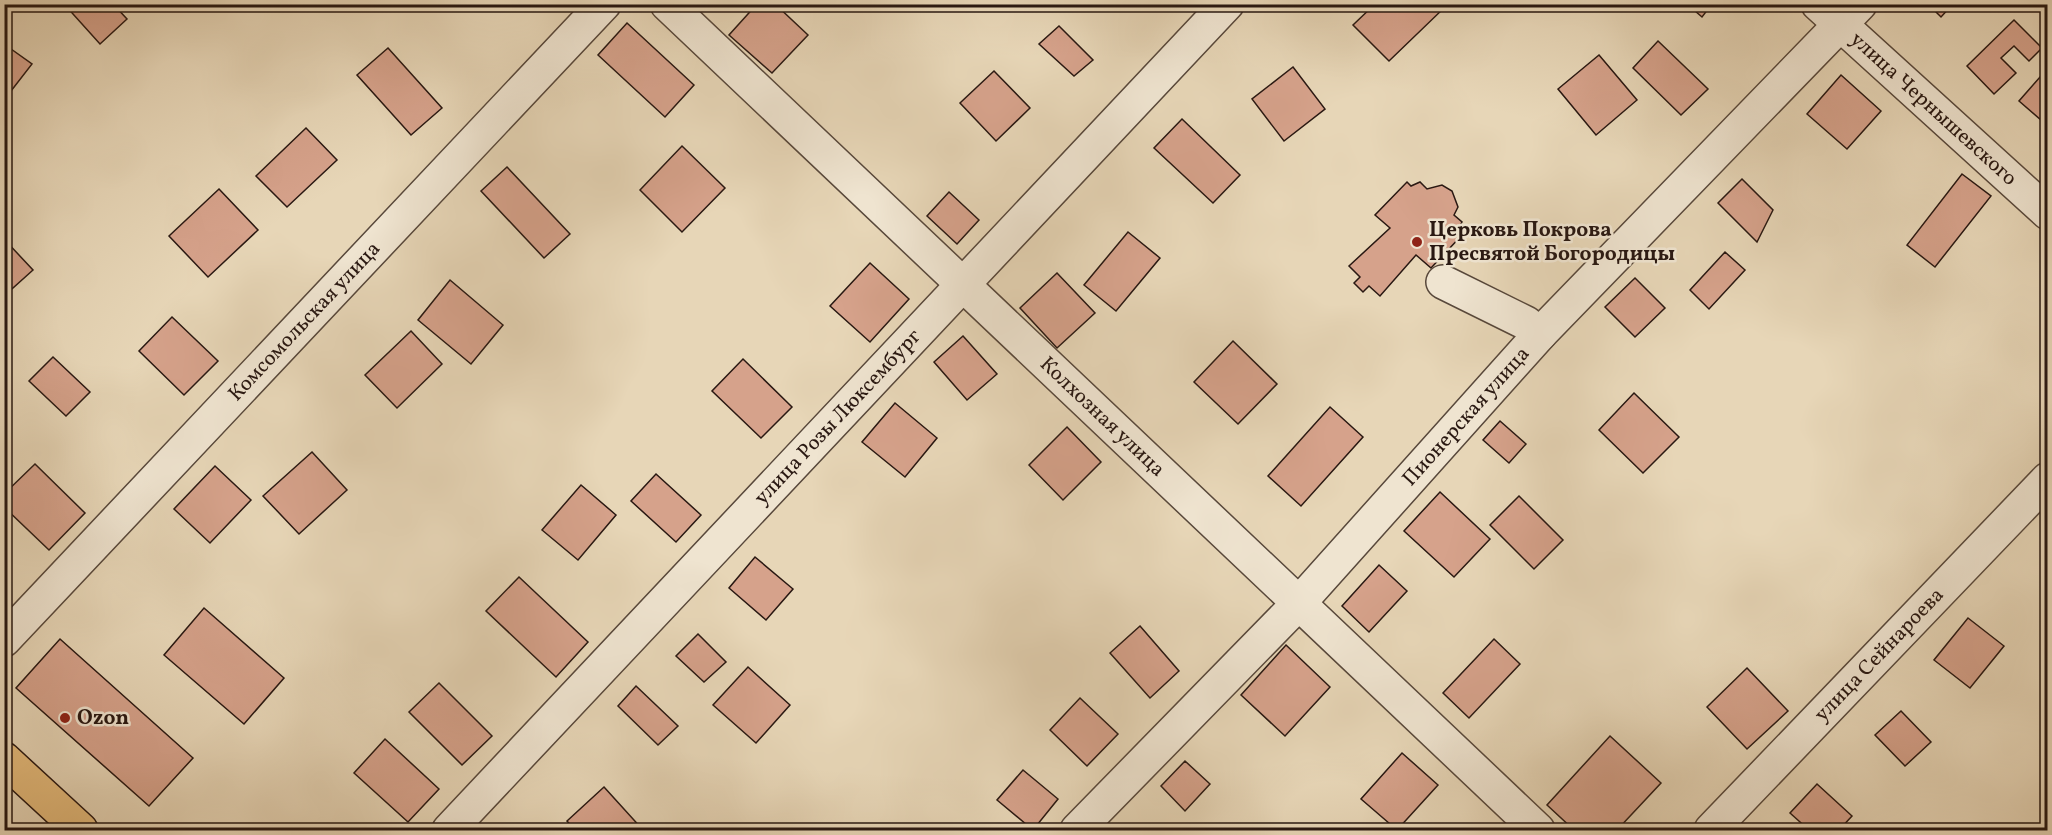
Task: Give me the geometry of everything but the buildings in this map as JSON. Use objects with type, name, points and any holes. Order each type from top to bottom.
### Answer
[{"type":"main road","points":[[4,759],[81,831]]},
{"type":"street","name":"Комсомольская улица","points":[[4,640],[604,4]]},
{"type":"street","name":"Колхозная улица","points":[[667,4],[1538,831]]},
{"type":"street","name":"улица Розы Люксембург","points":[[449,831],[1227,4]]},
{"type":"street","name":"улица Чернышевского","points":[[1839,12],[2048,213]]},
{"type":"street","name":"Пионерская улица","points":[[1077,831],[1299,603],[1540,334],[1839,12]]},
{"type":"street","points":[[1443,282],[1526,323],[1540,334]]},
{"type":"street","name":"улица Сейнароева","points":[[1711,831],[2048,479]]},
{"type":"place","name":"Церковь Покрова Пресвятой Богородицы","points":[[1417,242]]},
{"type":"place","name":"Ozon","points":[[65,718]]}]
